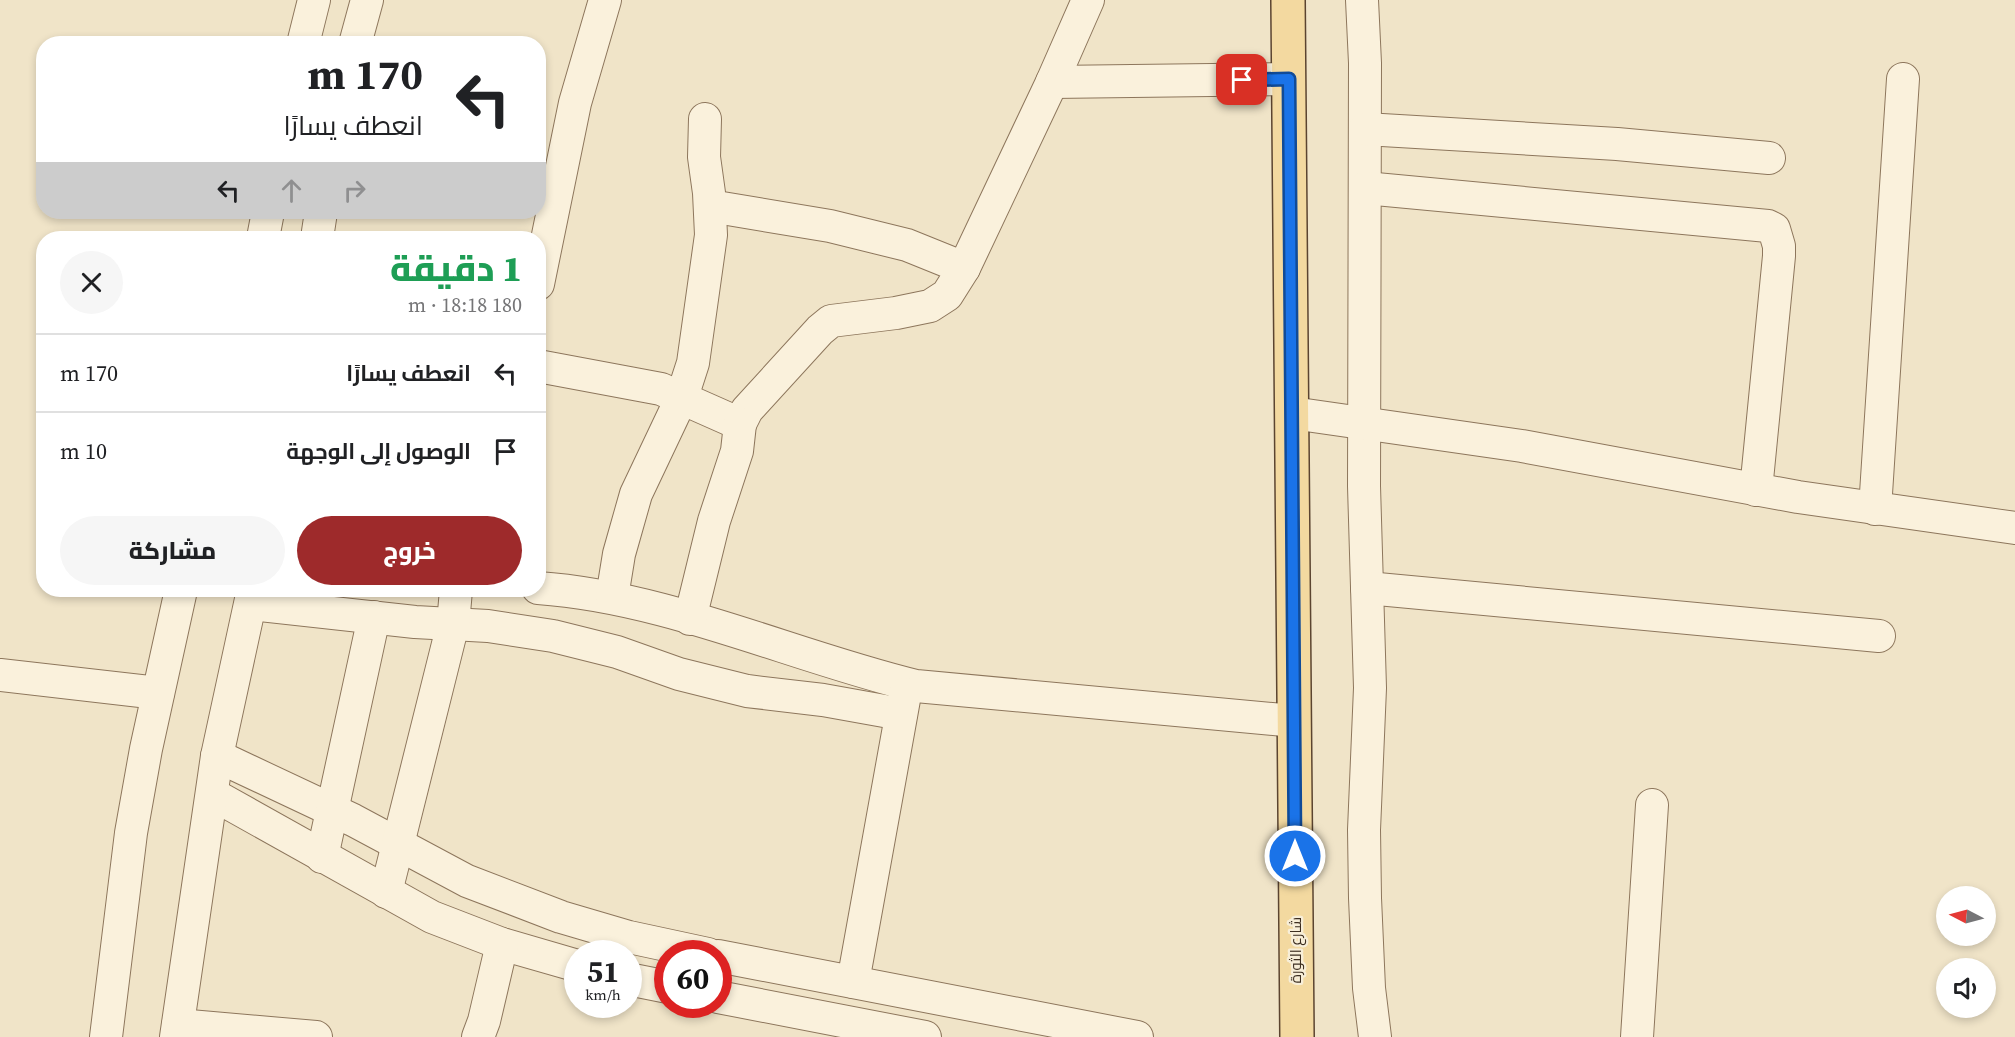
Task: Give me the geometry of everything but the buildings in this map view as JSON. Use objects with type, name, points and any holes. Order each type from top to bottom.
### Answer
[{"type":"main road","name":"شارع الثورة","points":[[1288,0],[1297,1037]]},
{"type":"street","points":[[305,36],[314,0]]},
{"type":"street","points":[[357,36],[368,0]]},
{"type":"street","points":[[546,246],[576,103],[605,0]]},
{"type":"street","points":[[690,619],[714,521],[737,451],[740,424],[747,410],[820,330],[831,321],[896,313],[930,306],[947,295],[964,268],[1088,0]]},
{"type":"street","points":[[1362,0],[1365,63],[1364,423],[1370,688],[1364,830],[1369,988],[1375,1037]]},
{"type":"street","points":[[1052,82],[1289,79]]},
{"type":"street","points":[[1875,509],[1903,79]]},
{"type":"street","points":[[612,597],[619,554],[636,494],[682,397],[693,363],[711,235],[704,158],[705,119]]},
{"type":"street","points":[[1365,129],[1617,144],[1770,158]]},
{"type":"street","points":[[1365,188],[1768,226],[1774,229],[1777,234],[1779,256],[1756,490]]},
{"type":"street","points":[[710,206],[830,226],[907,245],[964,268]]},
{"type":"street","points":[[546,367],[661,389],[740,424]]},
{"type":"street","points":[[1292,413],[1522,446],[1756,490],[2015,528]]},
{"type":"street","points":[[1367,588],[1879,636]]},
{"type":"street","points":[[546,589],[612,597],[906,683],[1294,721]]},
{"type":"street","points":[[106,1037],[131,833],[179,597]]},
{"type":"street","points":[[316,1037],[177,1031],[217,756],[252,597],[374,617],[488,626],[553,636],[617,652],[680,674],[747,690],[823,700],[901,714]]},
{"type":"street","points":[[386,892],[453,624],[455,597]]},
{"type":"street","points":[[321,857],[374,617]]},
{"type":"street","points":[[0,675],[158,693]]},
{"type":"street","points":[[853,982],[906,683]]},
{"type":"street","points":[[217,756],[333,810],[467,881],[561,917],[654,942]]},
{"type":"street","points":[[212,794],[432,917],[502,944],[564,962]]},
{"type":"street","points":[[1637,1037],[1652,805]]},
{"type":"street","points":[[478,1037],[484,1022],[502,944]]},
{"type":"street","points":[[732,959],[1137,1037]]},
{"type":"street","points":[[732,1000],[925,1037]]},
{"type":"route","points":[[1242,80],[1289,79],[1295,856]]}]
